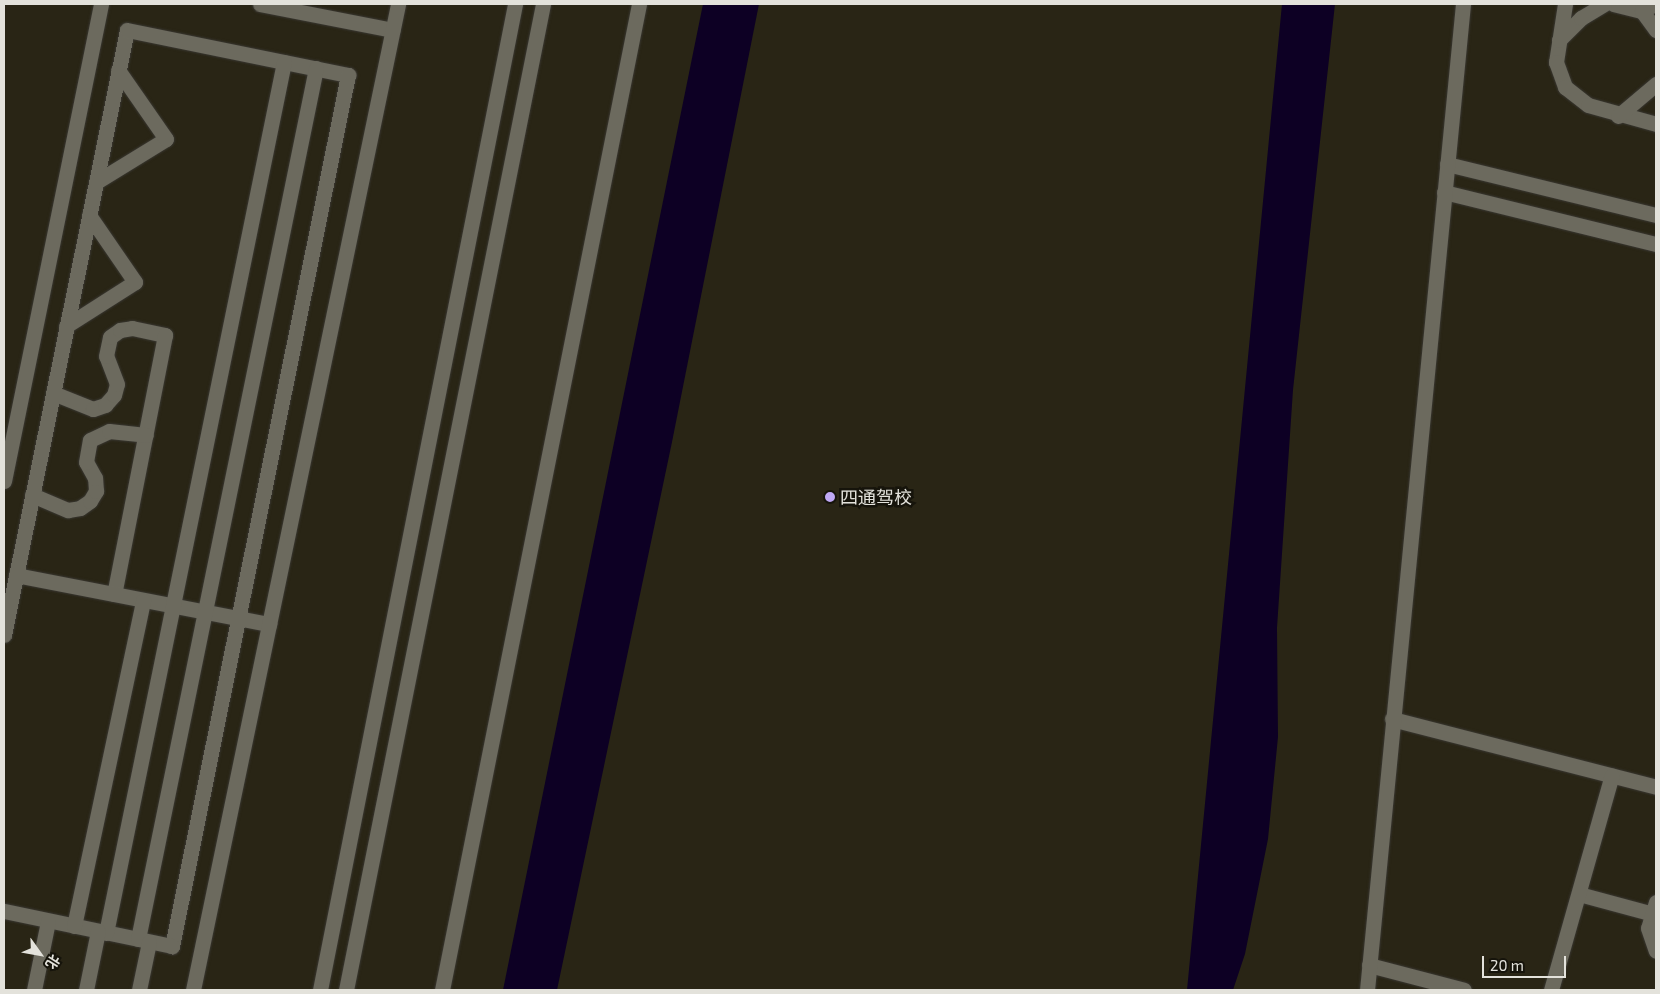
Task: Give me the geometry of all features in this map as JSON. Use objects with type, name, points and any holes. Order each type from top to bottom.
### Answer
[{"type":"lane","points":[[4,481],[101,4]]},
{"type":"lane","points":[[260,4],[392,30]]},
{"type":"lane","points":[[193,990],[398,4]]},
{"type":"lane","points":[[320,990],[515,4]]},
{"type":"lane","points":[[346,990],[543,4]]},
{"type":"lane","points":[[442,990],[639,4]]},
{"type":"lane","points":[[1367,990],[1463,4]]},
{"type":"lane","points":[[1565,4],[1556,62],[1565,87],[1588,105],[1618,116],[1656,124]]},
{"type":"lane","points":[[1558,40],[1581,18],[1604,4]]},
{"type":"lane","points":[[1613,4],[1649,7],[1656,30]]},
{"type":"lane","points":[[4,635],[127,30],[348,75],[172,946],[4,911]]},
{"type":"lane","points":[[86,990],[102,932],[173,606],[284,62]]},
{"type":"lane","points":[[138,990],[144,941],[205,612],[316,68]]},
{"type":"lane","points":[[96,182],[166,139],[118,70]]},
{"type":"lane","points":[[1618,116],[1656,84]]},
{"type":"lane","points":[[1447,164],[1656,215]]},
{"type":"lane","points":[[1444,192],[1656,244]]},
{"type":"lane","points":[[66,326],[135,282],[89,215]]},
{"type":"lane","points":[[53,393],[92,409],[106,405],[114,396],[117,384],[106,356],[110,336],[120,330],[132,328],[166,335],[114,594]]},
{"type":"lane","points":[[32,495],[68,510],[80,508],[90,501],[96,491],[95,478],[86,462],[90,440],[109,431],[146,435]]},
{"type":"lane","points":[[16,575],[269,624]]},
{"type":"lane","points":[[74,926],[143,600]]},
{"type":"lane","points":[[1392,718],[1656,787]]},
{"type":"lane","points":[[1551,990],[1612,775]]},
{"type":"lane","points":[[1578,894],[1653,907],[1648,928],[1656,951]]},
{"type":"lane","points":[[34,990],[48,920]]},
{"type":"lane","points":[[1369,965],[1464,990]]},
{"type":"shaded area","name":"四通驾校","points":[[4,4],[1656,4],[1656,990],[4,990]]},
{"type":"shaded area","points":[[703,4],[759,4],[672,442],[557,990],[503,990]]},
{"type":"shaded area","points":[[1282,4],[1335,4],[1293,390],[1277,628],[1278,737],[1268,839],[1245,954],[1233,990],[1187,990]]},
{"type":"place","name":"四通驾校","points":[[830,497]]}]
